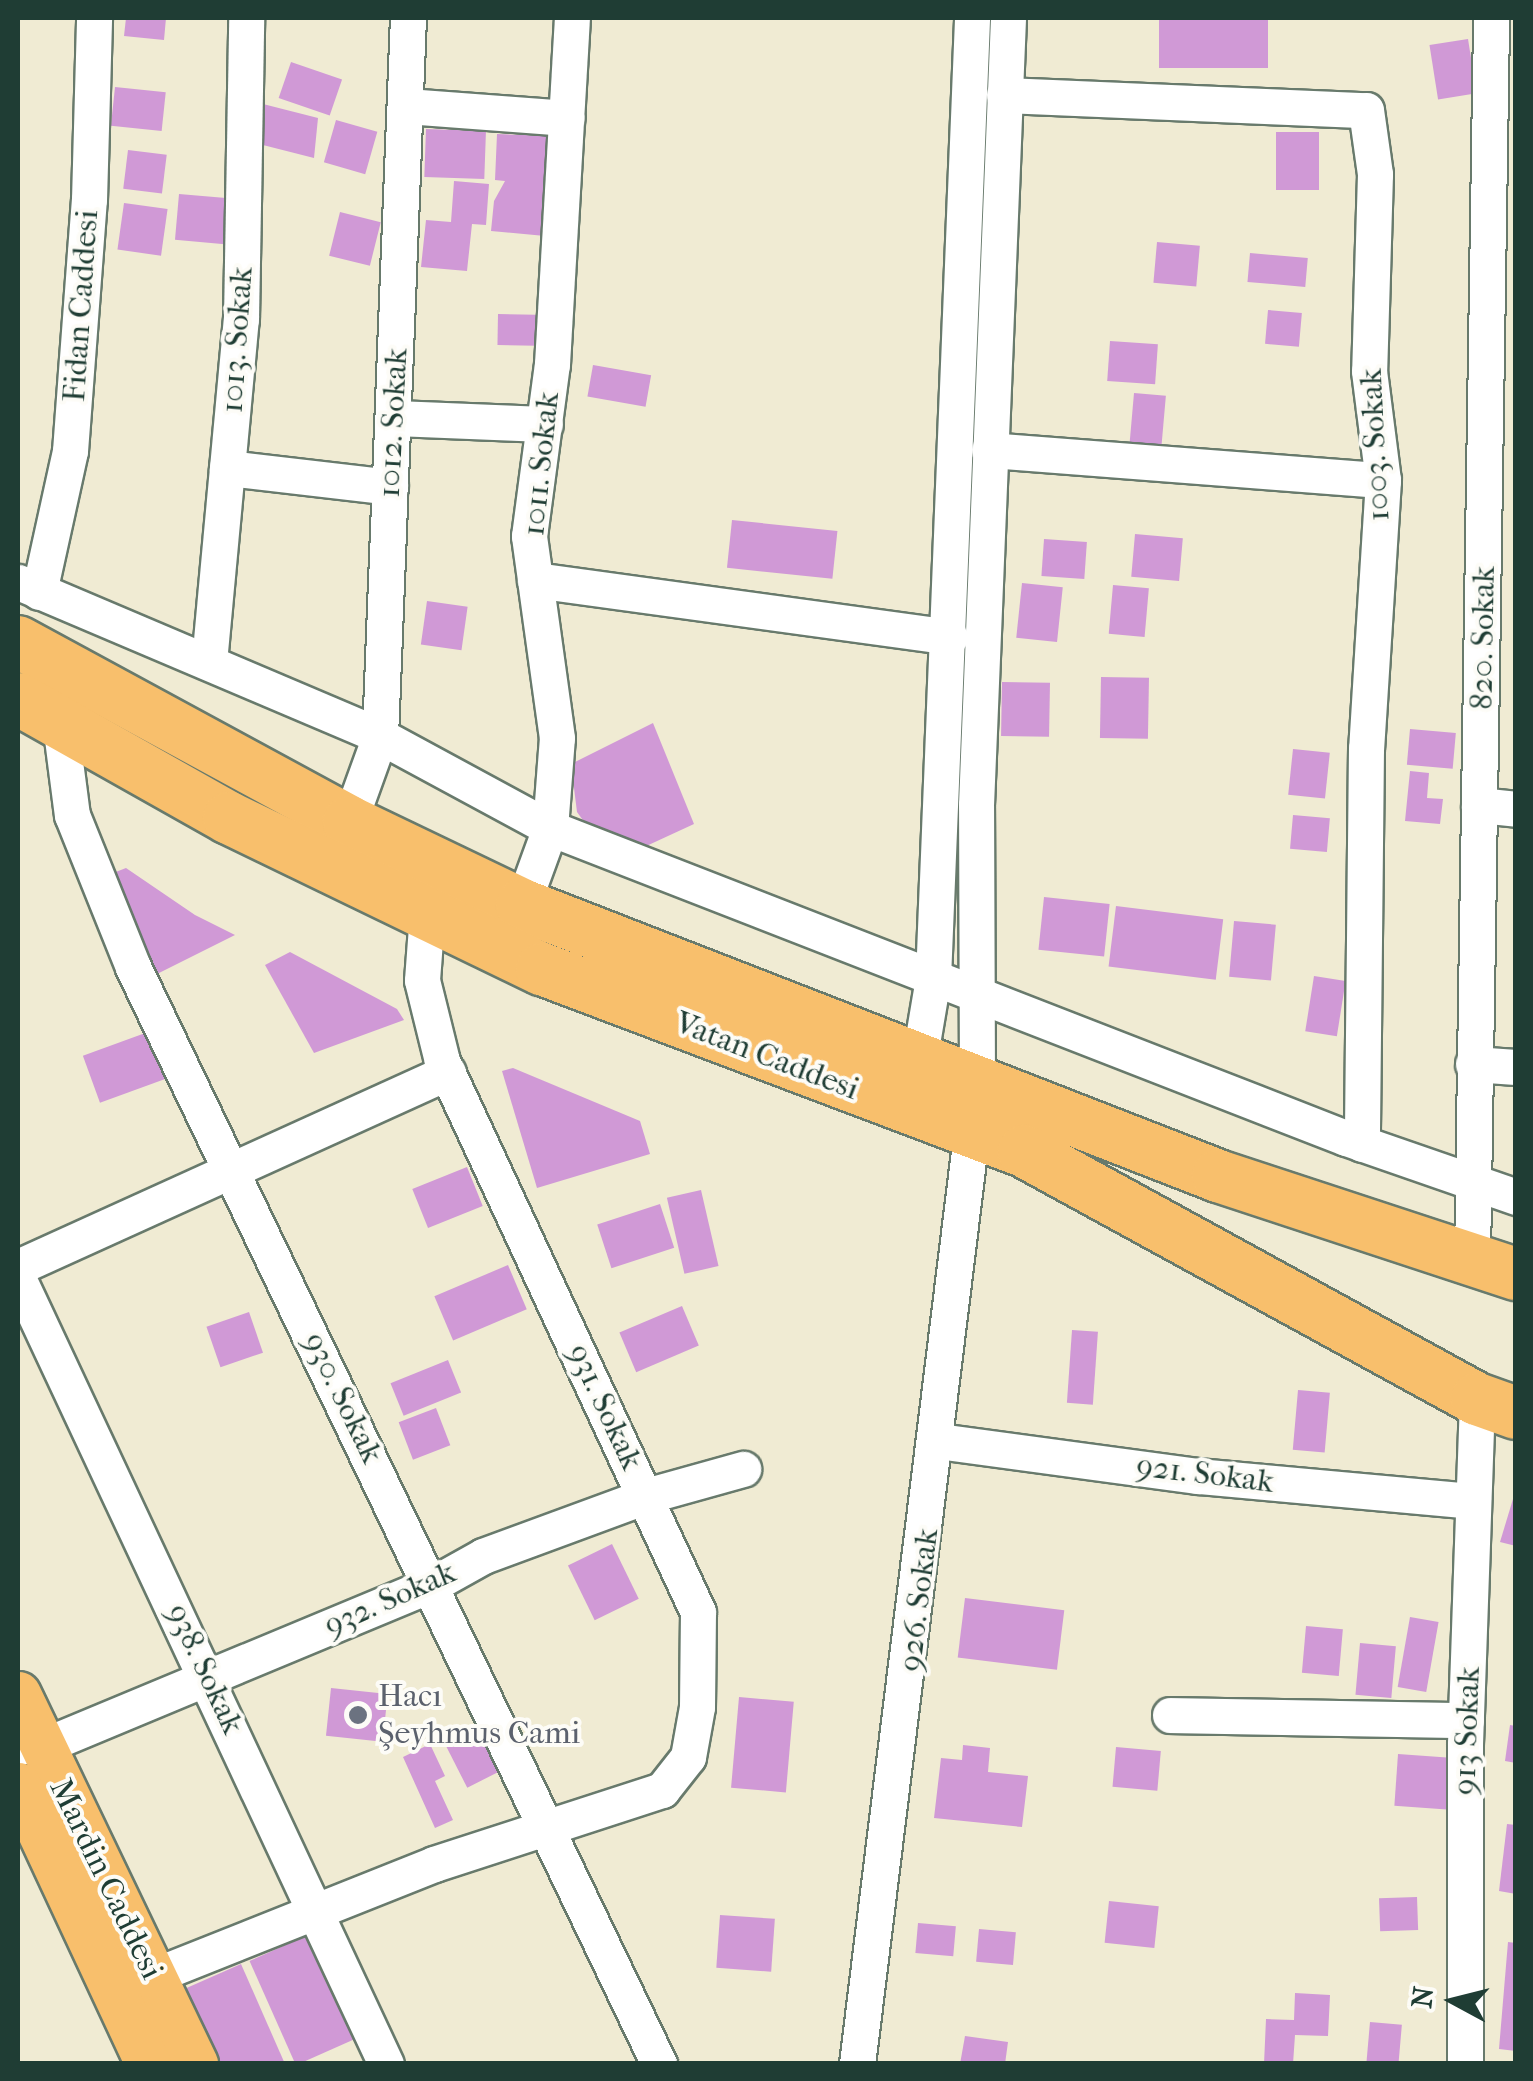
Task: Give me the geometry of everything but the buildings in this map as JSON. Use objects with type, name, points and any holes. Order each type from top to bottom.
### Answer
[{"type":"highway","name":"Vatan Caddesi","points":[[18,642],[349,822],[522,904],[1218,1176],[1494,1266]]},
{"type":"highway","name":"Vatan Caddesi","points":[[39,711],[229,818],[542,969],[971,1135],[1024,1151],[1496,1406]]},
{"type":"main road","name":"Mardin Caddesi","points":[[18,1694],[30,1746],[152,1976],[194,2064]]},
{"type":"main road","name":"Mardin Caddesi","points":[[18,1786],[148,2064]]},
{"type":"street","name":"Fidan Caddesi","points":[[28,587],[70,452],[90,200],[94,18]]},
{"type":"street","name":"1013. Sokak","points":[[209,662],[241,318],[246,18]]},
{"type":"street","name":"1012. Sokak","points":[[349,822],[380,736],[408,18]]},
{"type":"street","name":"1011. Sokak","points":[[522,904],[550,828],[557,738],[528,536],[545,424],[572,18]]},
{"type":"street","points":[[919,1062],[933,978],[950,637],[972,18]]},
{"type":"street","points":[[978,1081],[976,805],[1008,18]]},
{"type":"street","name":"820. Sokak","points":[[1491,18],[1504,146],[1500,557],[1479,804],[1473,1182],[1494,1266]]},
{"type":"street","name":"1003. Sokak","points":[[1004,95],[1366,110],[1375,174],[1370,371],[1383,480],[1366,748],[1362,1144]]},
{"type":"street","points":[[406,106],[567,118]]},
{"type":"street","points":[[394,418],[545,424]]},
{"type":"street","points":[[989,450],[1383,480]]},
{"type":"street","points":[[227,468],[390,486]]},
{"type":"street","points":[[536,580],[950,637]]},
{"type":"street","points":[[28,587],[380,736],[550,828],[1362,1144],[1516,1197]]},
{"type":"street","name":"930. Sokak","points":[[39,711],[72,815],[133,967],[233,1166],[659,2064]]},
{"type":"street","points":[[1479,804],[1516,809]]},
{"type":"street","name":"931. Sokak","points":[[152,1976],[317,1909],[547,1824],[662,1790],[688,1757],[697,1707],[698,1612],[448,1072],[422,980],[427,914]]},
{"type":"street","points":[[1473,1064],[1516,1067]]},
{"type":"street","points":[[18,1267],[233,1166],[448,1072]]},
{"type":"street","name":"926. Sokak","points":[[858,2064],[938,1441],[971,1135]]},
{"type":"street","name":"938. Sokak","points":[[18,1278],[208,1676],[386,2064]]},
{"type":"street","name":"913 Sokak","points":[[1465,2064],[1466,1720],[1473,1501],[1496,1406]]},
{"type":"street","name":"921. Sokak","points":[[938,1441],[1198,1476],[1473,1501]]},
{"type":"street","name":"932. Sokak","points":[[30,1746],[433,1584],[483,1556],[646,1496],[743,1469]]},
{"type":"street","points":[[1170,1715],[1466,1720]]},
{"type":"place","name":"Hacı Şeyhmus Cami","points":[[358,1715]]}]
